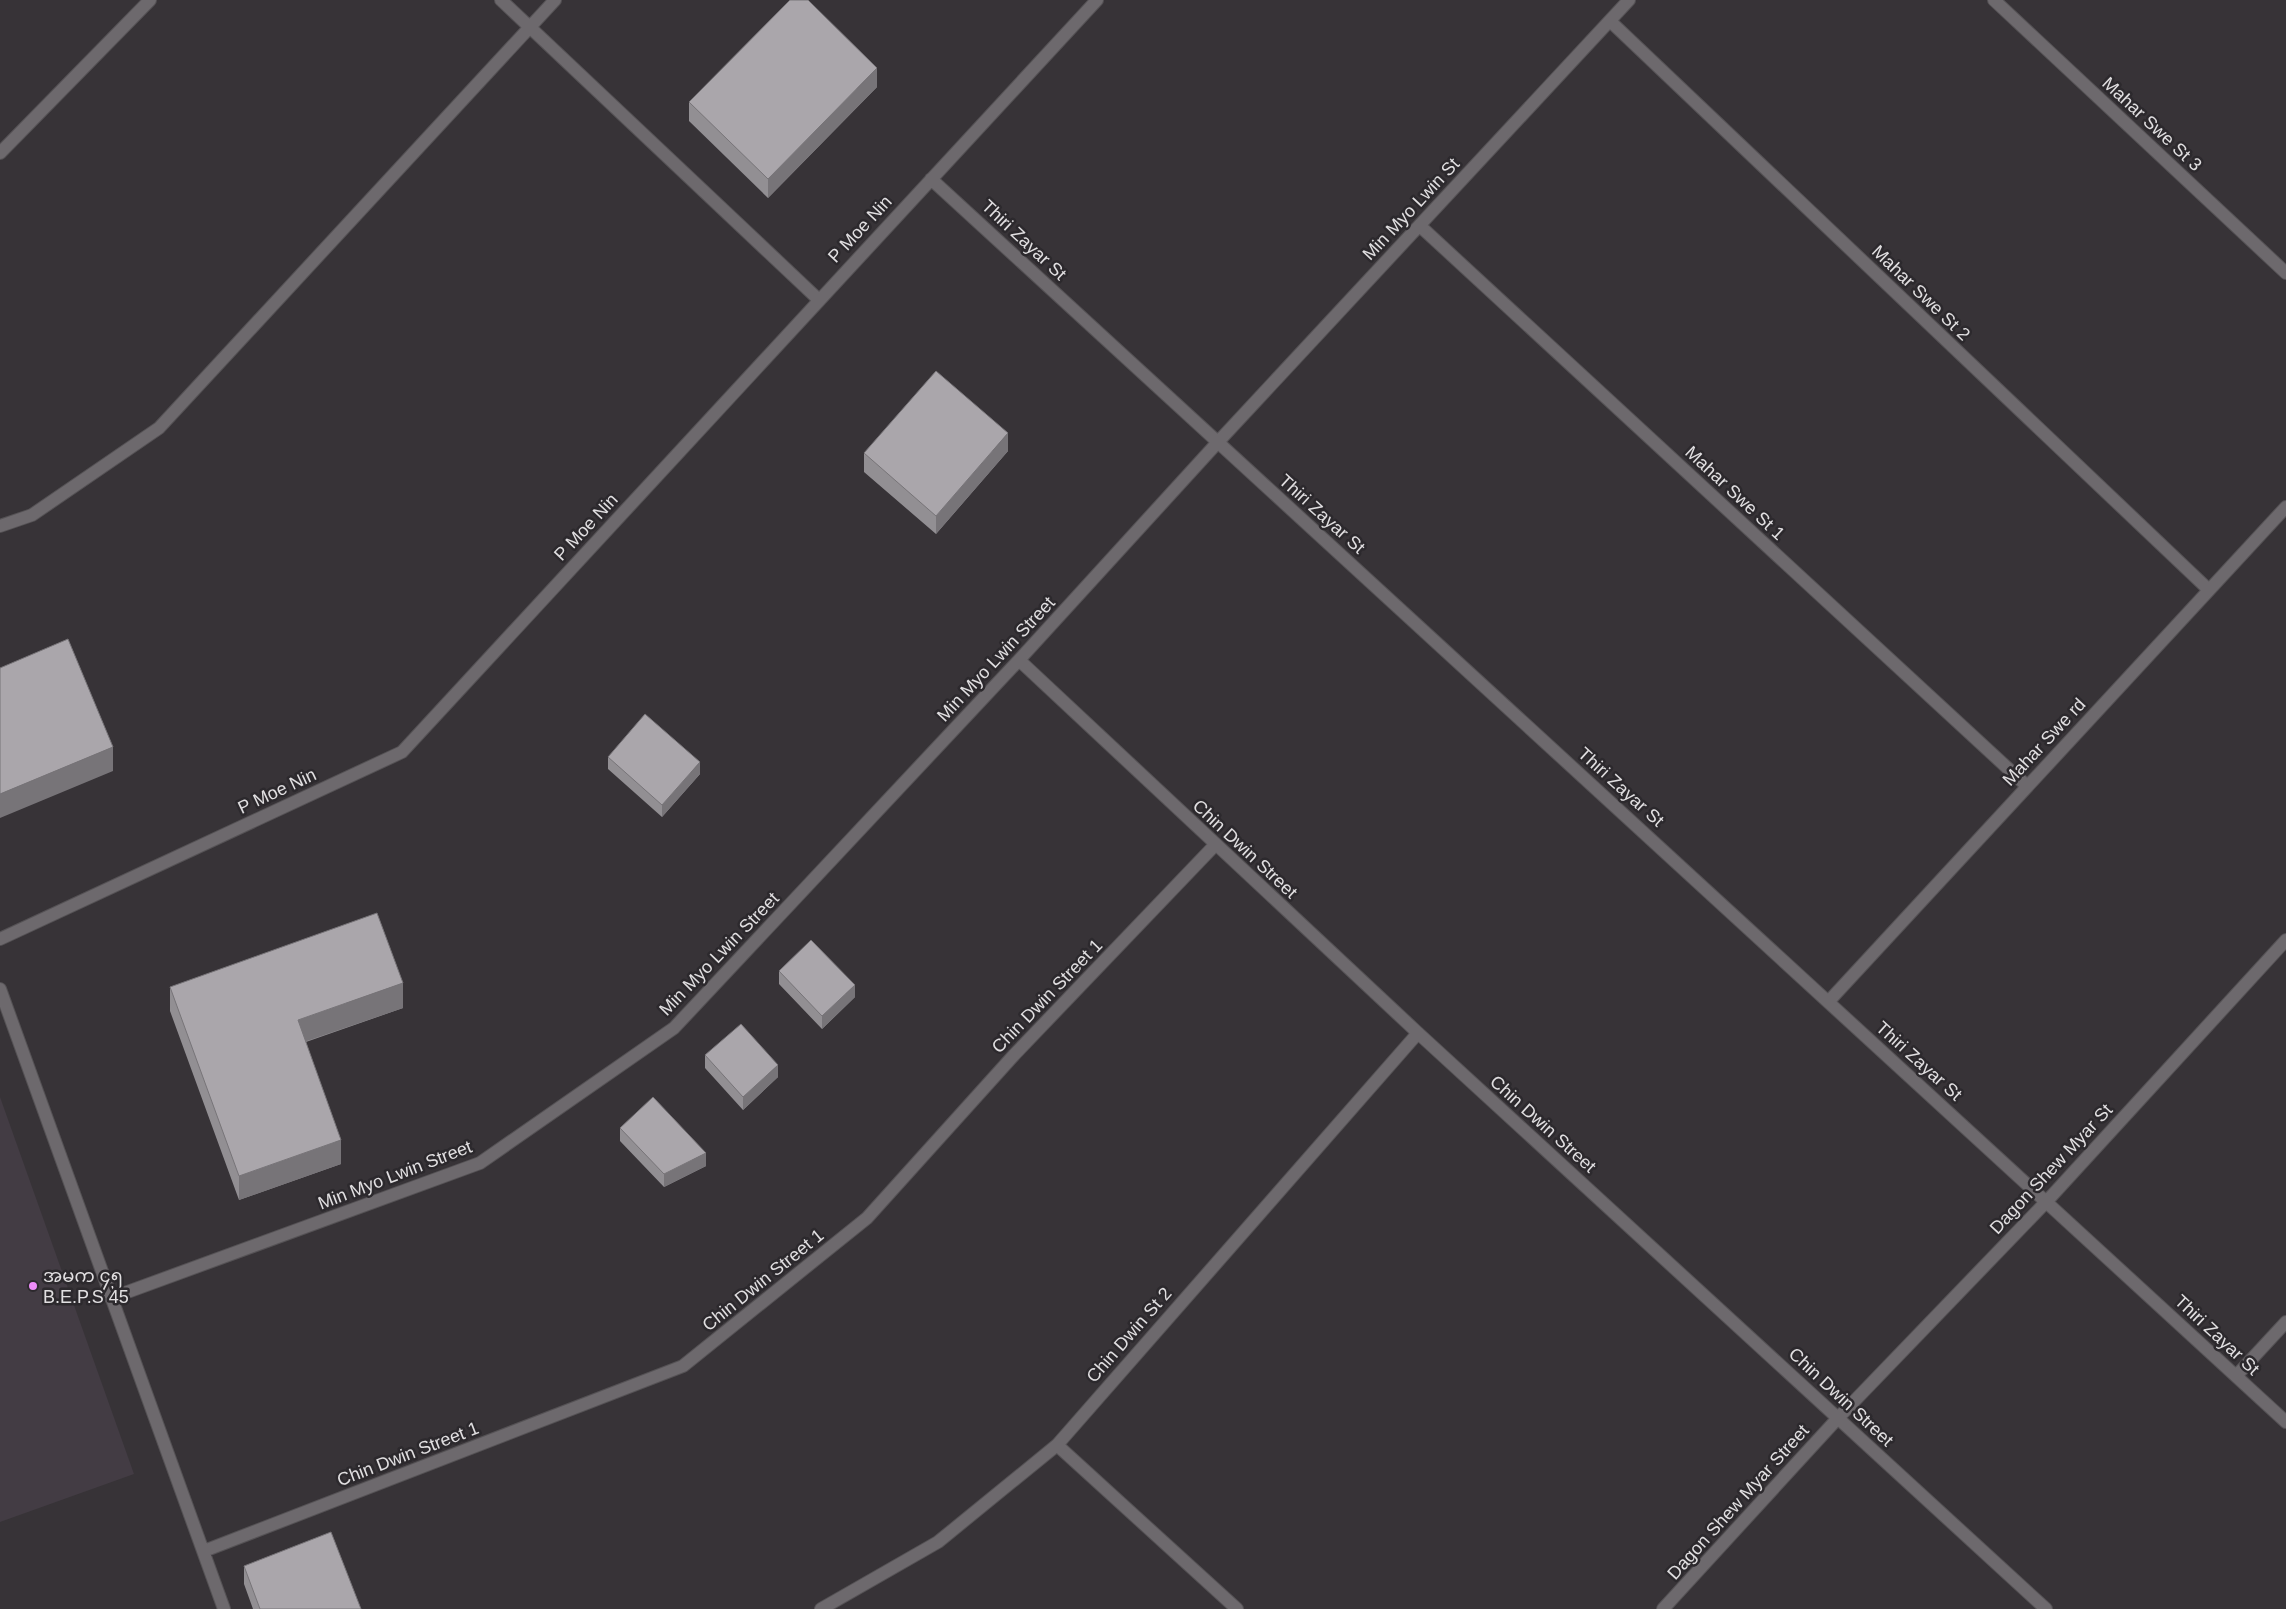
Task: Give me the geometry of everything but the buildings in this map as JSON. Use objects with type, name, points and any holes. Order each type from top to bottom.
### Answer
[{"type":"street","points":[[0,153],[150,0]]},
{"type":"street","points":[[501,0],[819,300]]},
{"type":"street","points":[[0,526],[32,515],[159,428],[555,0]]},
{"type":"street","name":"P Moe Nin","points":[[0,939],[402,752],[1097,0]]},
{"type":"street","name":"Min Myo Lwin St","points":[[1218,442],[1629,0]]},
{"type":"street","name":"Mahar Swe St 3","points":[[1994,0],[2286,273]]},
{"type":"street","name":"Mahar Swe St 2","points":[[1610,21],[2209,590]]},
{"type":"street","name":"Thiri Zayar St","points":[[931,178],[2286,1422]]},
{"type":"street","name":"Mahar Swe St 1","points":[[1420,226],[2027,786]]},
{"type":"street","name":"Min Myo Lwin Street","points":[[111,1298],[480,1163],[666,1034],[687,1014],[1020,660],[1218,442]]},
{"type":"street","name":"Mahar Swe rd","points":[[1829,1002],[2286,506]]},
{"type":"street","name":"Chin Dwin Street","points":[[1020,660],[1215,845],[1418,1033],[2046,1609]]},
{"type":"street","name":"Chin Dwin Street 1","points":[[204,1551],[683,1366],[867,1218],[1014,1055],[1215,845]]},
{"type":"street","name":"Dagon Shew Myar St","points":[[1838,1418],[2047,1201],[2286,940]]},
{"type":"street","points":[[0,989],[224,1609]]},
{"type":"street","name":"Chin Dwin St 2","points":[[821,1609],[938,1542],[1057,1444],[1418,1033]]},
{"type":"street","points":[[2236,1376],[2286,1322]]},
{"type":"street","name":"Dagon Shew Myar Street","points":[[1664,1609],[1838,1418]]},
{"type":"street","points":[[1057,1444],[1237,1609]]},
{"type":"shaded area","name":"အမက ၄၅ B.E.P.S 45","points":[[0,1097],[134,1474],[0,1522]]},
{"type":"place","name":"အမက ၄၅ B.E.P.S 45","points":[[33,1286]]}]
